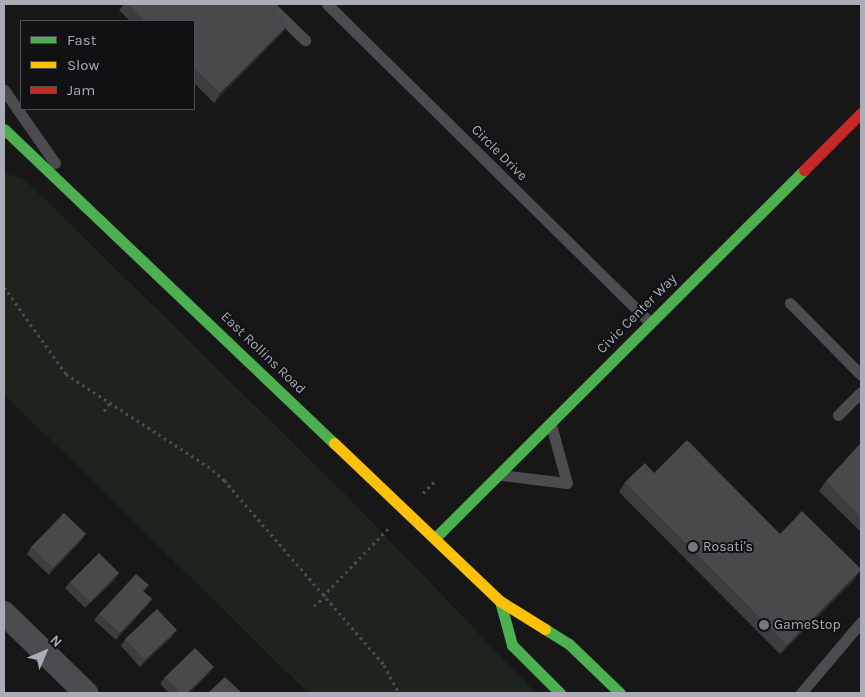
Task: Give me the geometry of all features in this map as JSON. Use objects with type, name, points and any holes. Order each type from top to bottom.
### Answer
[{"type":"main road","name":"Civic Center Way","points":[[436,537],[861,113]]},
{"type":"main road","name":"East Rollins Road","points":[[6,136],[93,215],[436,537],[500,601],[569,644],[620,693]]},
{"type":"main road","name":"East Rollins Road","points":[[500,601],[512,645],[560,693]]},
{"type":"street","points":[[4,613],[86,693]]},
{"type":"lane","points":[[268,4],[305,40]]},
{"type":"lane","name":"Circle Drive","points":[[327,4],[650,323]]},
{"type":"lane","points":[[4,90],[93,215]]},
{"type":"lane","points":[[790,303],[861,375]]},
{"type":"lane","points":[[838,416],[861,392]]},
{"type":"lane","points":[[498,474],[567,483],[550,422]]},
{"type":"lane","points":[[801,693],[861,622]]},
{"type":"path","points":[[4,287],[60,368],[213,470],[384,665],[400,693]]},
{"type":"path","points":[[104,412],[110,402]]},
{"type":"path","points":[[314,606],[383,534]]},
{"type":"shaded area","points":[[4,173],[24,179],[347,496],[536,693],[308,693],[4,394]]},
{"type":"building","points":[[128,4],[267,4],[288,25],[220,93],[195,69],[195,20],[145,20]]},
{"type":"building","points":[[687,440],[780,534],[802,511],[861,569],[787,645],[625,482],[645,463],[654,473]]},
{"type":"building","points":[[861,443],[861,517],[826,481]]},
{"type":"building","points":[[64,513],[86,534],[53,568],[31,547]]},
{"type":"building","points":[[99,553],[119,573],[90,602],[70,582]]},
{"type":"building","points":[[136,574],[149,585],[143,591],[152,599],[120,633],[99,614]]},
{"type":"building","points":[[157,609],[177,630],[145,660],[125,639]]},
{"type":"building","points":[[195,648],[214,667],[187,693],[180,693],[165,677]]},
{"type":"building","points":[[225,677],[242,693],[208,693]]},
{"type":"traffic: fast","points":[[4,129],[334,443]]},
{"type":"traffic: fast","points":[[436,537],[804,170]]},
{"type":"traffic: fast","points":[[500,601],[512,645],[560,693]]},
{"type":"traffic: fast","points":[[545,629],[569,644],[620,693]]},
{"type":"traffic: slow","points":[[334,443],[500,601],[545,629]]},
{"type":"traffic: jam","points":[[804,170],[861,113]]},
{"type":"place","name":"Rosati's","points":[[693,547]]},
{"type":"place","name":"GameStop","points":[[764,625]]}]
